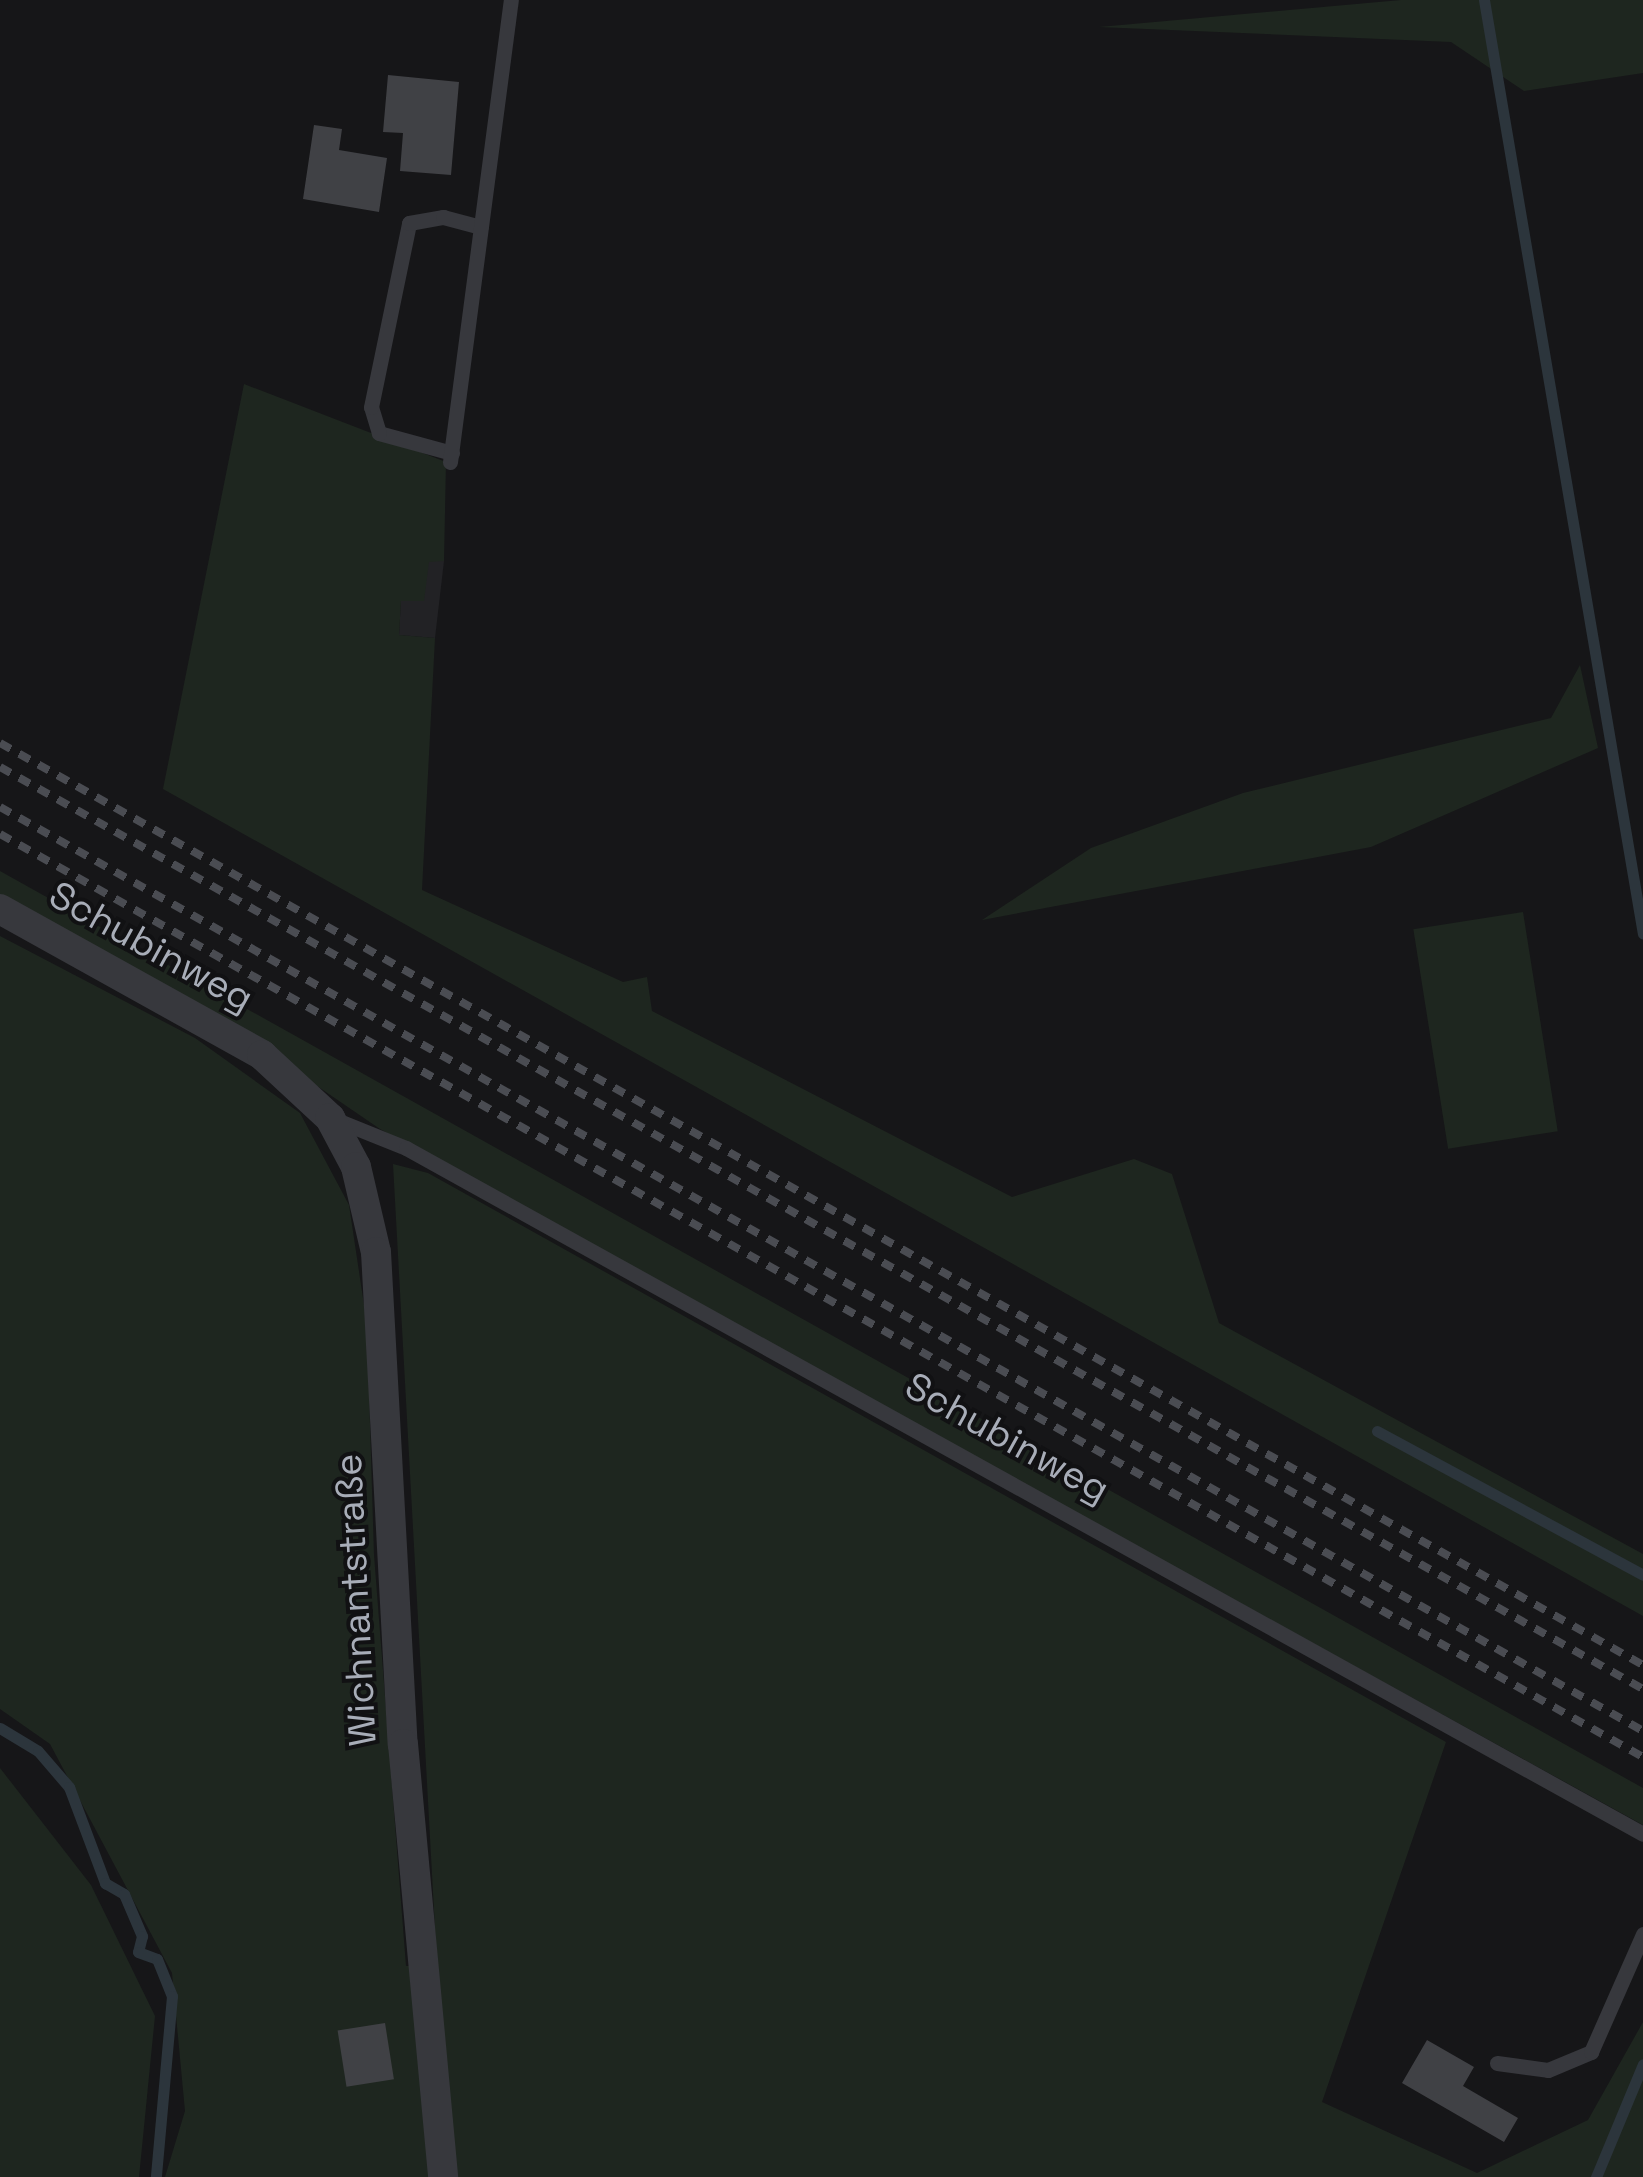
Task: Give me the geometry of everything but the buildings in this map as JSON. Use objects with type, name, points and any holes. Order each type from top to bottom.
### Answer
[{"type":"street","name":"Schubinweg","points":[[0,908],[262,1055]]},
{"type":"street","name":"Wichnantstraße","points":[[262,1055],[330,1118],[356,1167],[376,1252],[403,1744],[442,2177]]},
{"type":"lane","points":[[481,227],[443,217],[409,223],[370,407],[379,433],[451,458],[511,0]]},
{"type":"lane","name":"Schubinweg","points":[[330,1118],[406,1148],[1643,1834]]},
{"type":"lane","points":[[1497,2063],[1548,2070],[1590,2052],[1643,1934]]},
{"type":"shaded area","points":[[1401,0],[1643,0],[1643,73],[1524,91],[1451,42],[1099,27]]},
{"type":"shaded area","points":[[244,384],[446,462],[444,561],[429,562],[424,601],[401,601],[399,635],[435,638],[422,890],[623,982],[647,977],[652,1011],[1012,1197],[1134,1159],[1172,1174],[1219,1323],[1643,1554],[1643,1616],[163,789]]},
{"type":"shaded area","points":[[429,561],[444,561],[435,638],[399,635],[401,600]]},
{"type":"shaded area","points":[[1580,665],[1598,748],[1371,847],[982,920],[1091,848],[1243,793],[1551,718]]},
{"type":"shaded area","points":[[0,871],[1643,1788],[1643,1825],[380,1129],[266,1051],[0,902]]},
{"type":"shaded area","points":[[1523,912],[1558,1131],[1448,1149],[1413,929]]},
{"type":"shaded area","points":[[0,936],[195,1038],[300,1113],[349,1205],[367,1325],[374,1555],[406,1966],[437,1965],[393,1164],[428,1173],[1446,1742],[1322,2102],[1477,2173],[1588,2120],[1643,2022],[1643,2177],[165,2177],[185,2111],[172,1973],[50,1744],[0,1709]]},
{"type":"shaded area","points":[[0,1768],[91,1885],[155,2016],[139,2177],[0,2177]]},
{"type":"waterway","points":[[1484,0],[1643,934]]},
{"type":"waterway","points":[[1377,1431],[1643,1575]]},
{"type":"waterway","points":[[0,1728],[38,1751],[69,1787],[105,1883],[124,1894],[142,1936],[138,1952],[157,1959],[172,1996],[156,2177]]},
{"type":"waterway","points":[[1596,2177],[1643,2064]]},
{"type":"railway","points":[[0,743],[1643,1665]]},
{"type":"railway","points":[[0,767],[1643,1689]]},
{"type":"railway","points":[[0,807],[1643,1731]]},
{"type":"railway","points":[[0,834],[1643,1757]]}]
